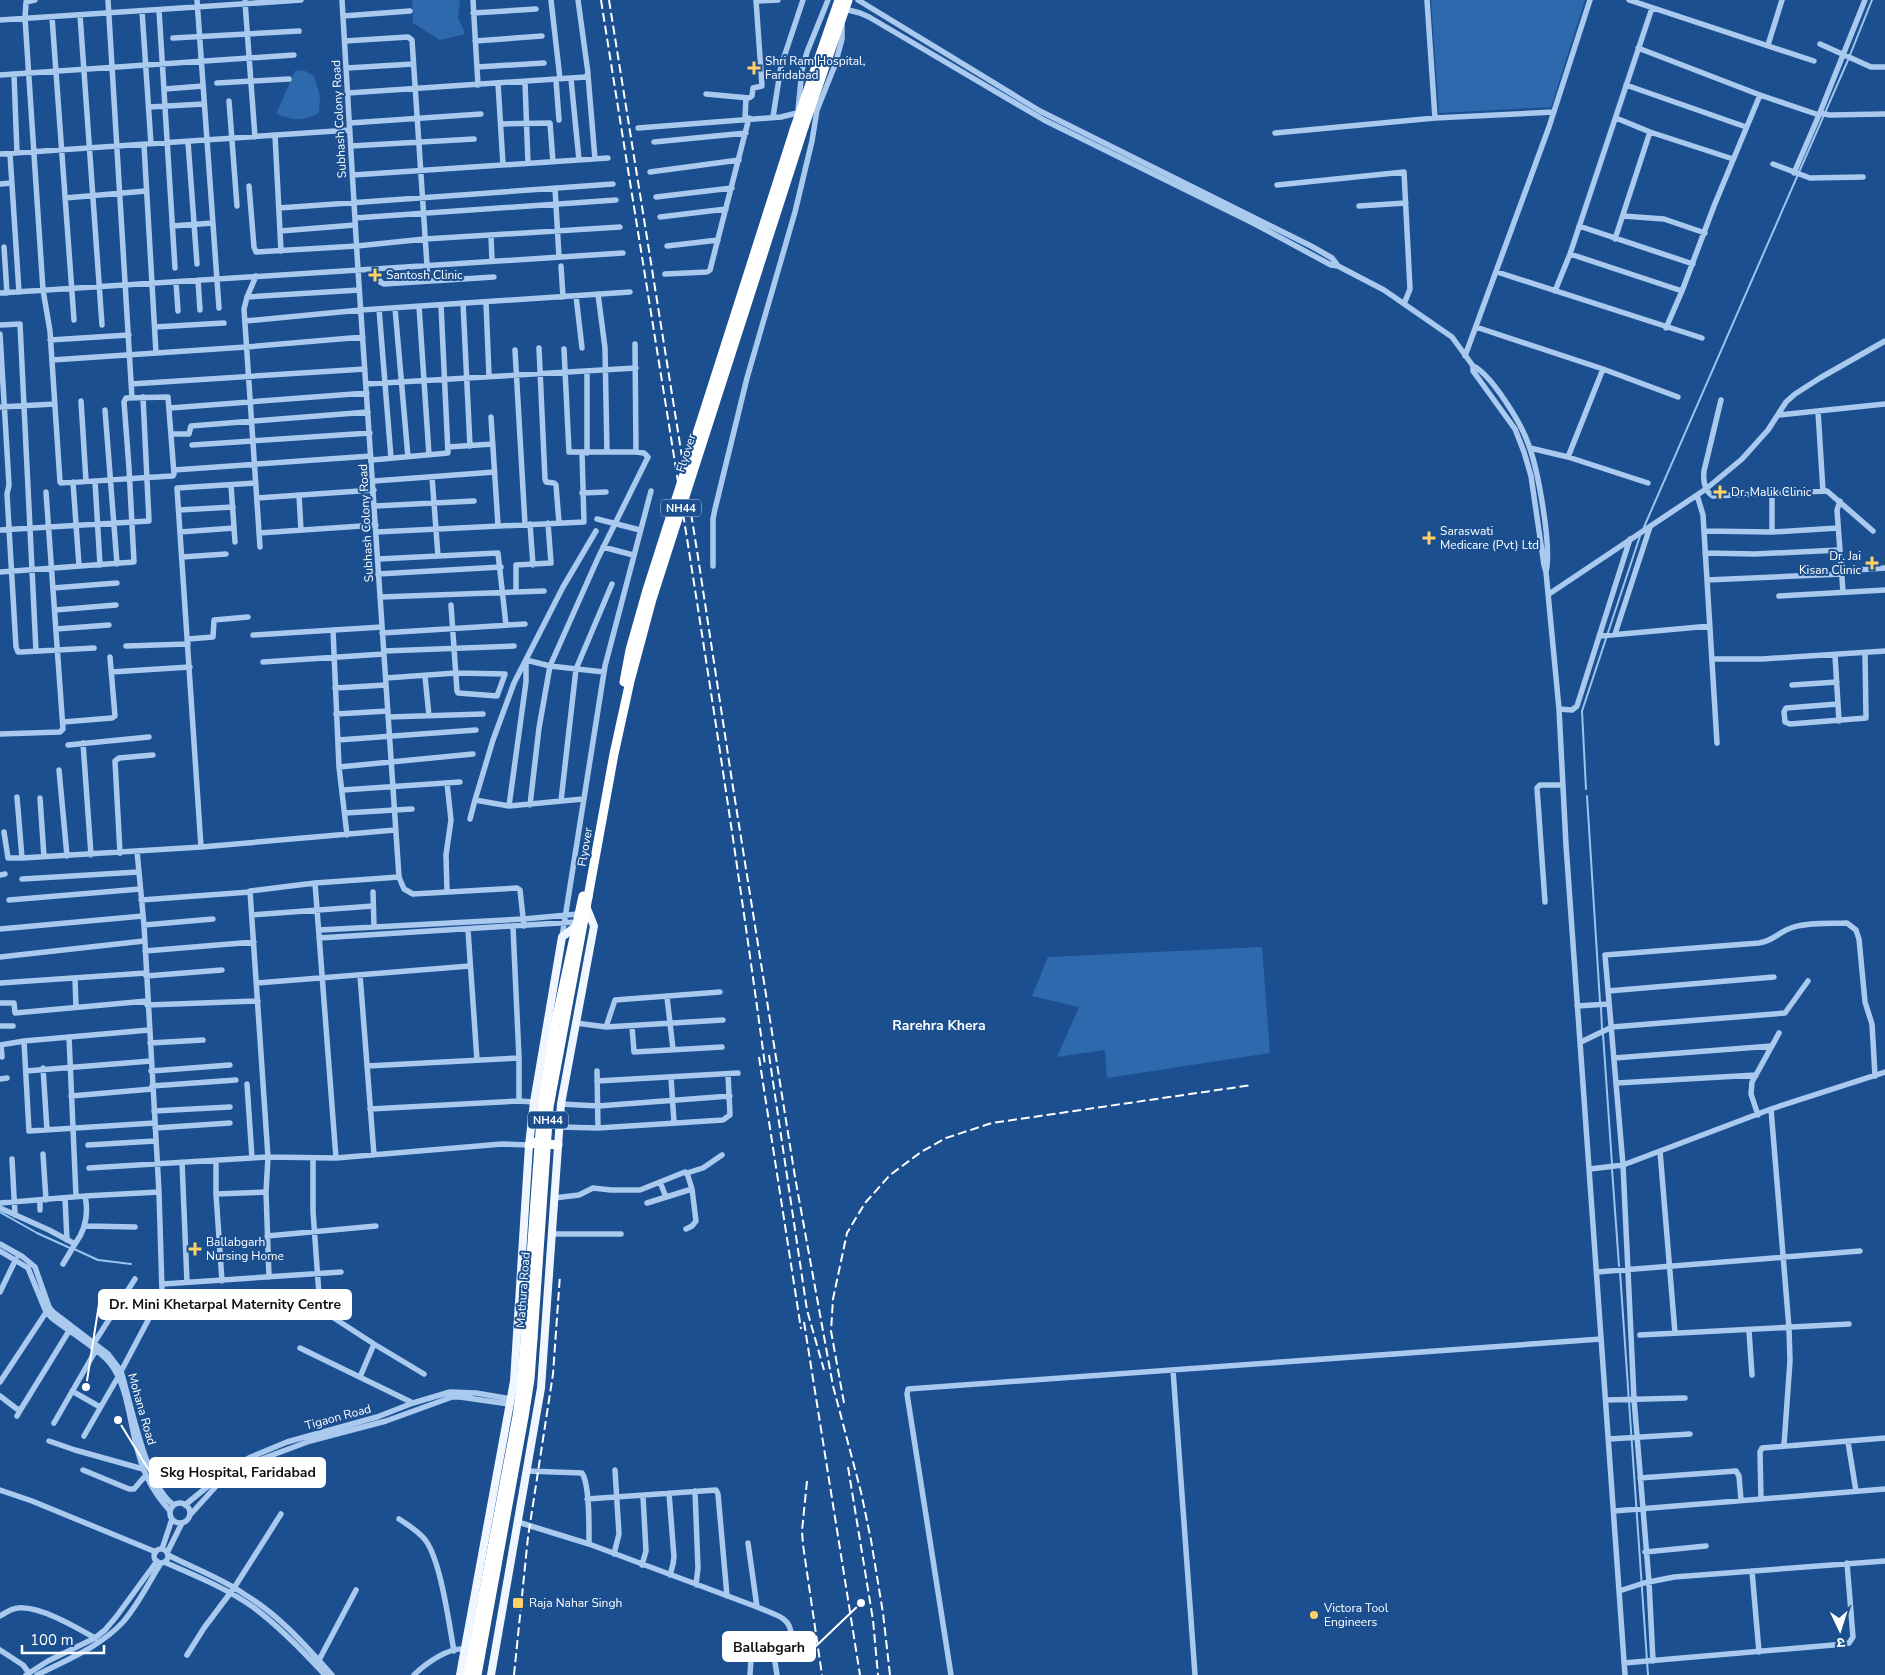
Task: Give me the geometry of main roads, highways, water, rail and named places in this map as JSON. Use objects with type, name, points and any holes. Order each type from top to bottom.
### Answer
[{"type":"highway","name":"NH44","points":[[798,123],[839,0]]},
{"type":"highway","name":"Flyover","points":[[576,921],[586,900],[630,650],[647,590],[798,123],[848,0]]},
{"type":"highway","name":"Mathura Road","points":[[477,1675],[530,1379],[529,1339],[543,1142],[586,900]]},
{"type":"highway","name":"Mathura Road","points":[[543,1142],[540,1088],[576,921]]},
{"type":"highway","points":[[529,1145],[543,1142],[558,1145]]},
{"type":"highway","name":"Mathura Road","points":[[468,1675],[529,1339]]},
{"type":"main road","points":[[491,1675],[541,1388],[561,1104],[594,926],[586,900]]},
{"type":"main road","points":[[460,1675],[514,1381],[529,1145],[534,1102],[540,1088],[562,937],[576,921]]},
{"type":"waterway","points":[[1850,55],[1872,0]]},
{"type":"waterway","points":[[1644,527],[1848,60]]},
{"type":"waterway","points":[[1586,789],[1582,711],[1640,536]]},
{"type":"waterway","points":[[1587,796],[1600,1002]]},
{"type":"waterway","points":[[1601,1007],[1602,1029]]},
{"type":"waterway","points":[[1603,1034],[1612,1164]]},
{"type":"waterway","points":[[1612,1169],[1619,1266]]},
{"type":"waterway","points":[[0,1212],[37,1233],[70,1248]]},
{"type":"waterway","points":[[74,1249],[98,1260],[131,1264]]},
{"type":"waterway","points":[[1620,1272],[1648,1675]]},
{"type":"railway","points":[[601,0],[707,665],[765,1065]]},
{"type":"railway","points":[[609,0],[795,1177],[833,1386],[861,1492],[871,1540],[883,1613],[890,1675]]},
{"type":"railway","points":[[769,1055],[807,1310],[824,1370]]},
{"type":"railway","points":[[759,1057],[801,1329]]},
{"type":"railway","points":[[844,1403],[831,1331],[833,1299],[847,1233],[865,1203],[890,1175],[921,1152],[946,1138],[992,1123],[1252,1085]]},
{"type":"railway","points":[[514,1675],[528,1537],[553,1374],[560,1275]]},
{"type":"railway","points":[[804,1322],[860,1675]]},
{"type":"railway","points":[[848,1467],[873,1620],[878,1675]]},
{"type":"railway","points":[[807,1481],[802,1531],[803,1545],[822,1675]]},
{"type":"place","name":"Shri Ram Hospital, Faridabad","points":[[754,68]]},
{"type":"place","name":"Santosh Clinic","points":[[375,275]]},
{"type":"place","name":"Dr. Malik Clinic","points":[[1720,492]]},
{"type":"place","name":"Saraswati Medicare (Pvt) Ltd","points":[[1429,538]]},
{"type":"place","name":"Dr. Jai Kisan Clinic","points":[[1872,563]]},
{"type":"place","name":"Ballabgarh Nursing Home","points":[[195,1249]]},
{"type":"place","name":"Dr. Mini Khetarpal Maternity Centre","points":[[86,1387]]},
{"type":"place","name":"Skg Hospital, Faridabad","points":[[118,1420]]},
{"type":"place","name":"Raja Nahar Singh","points":[[518,1603]]},
{"type":"place","name":"Ballabgarh","points":[[861,1603]]},
{"type":"place","name":"Victora Tool Engineers","points":[[1314,1615]]},
{"type":"district","name":"Rarehra Khera","points":[[939,1025]]}]
